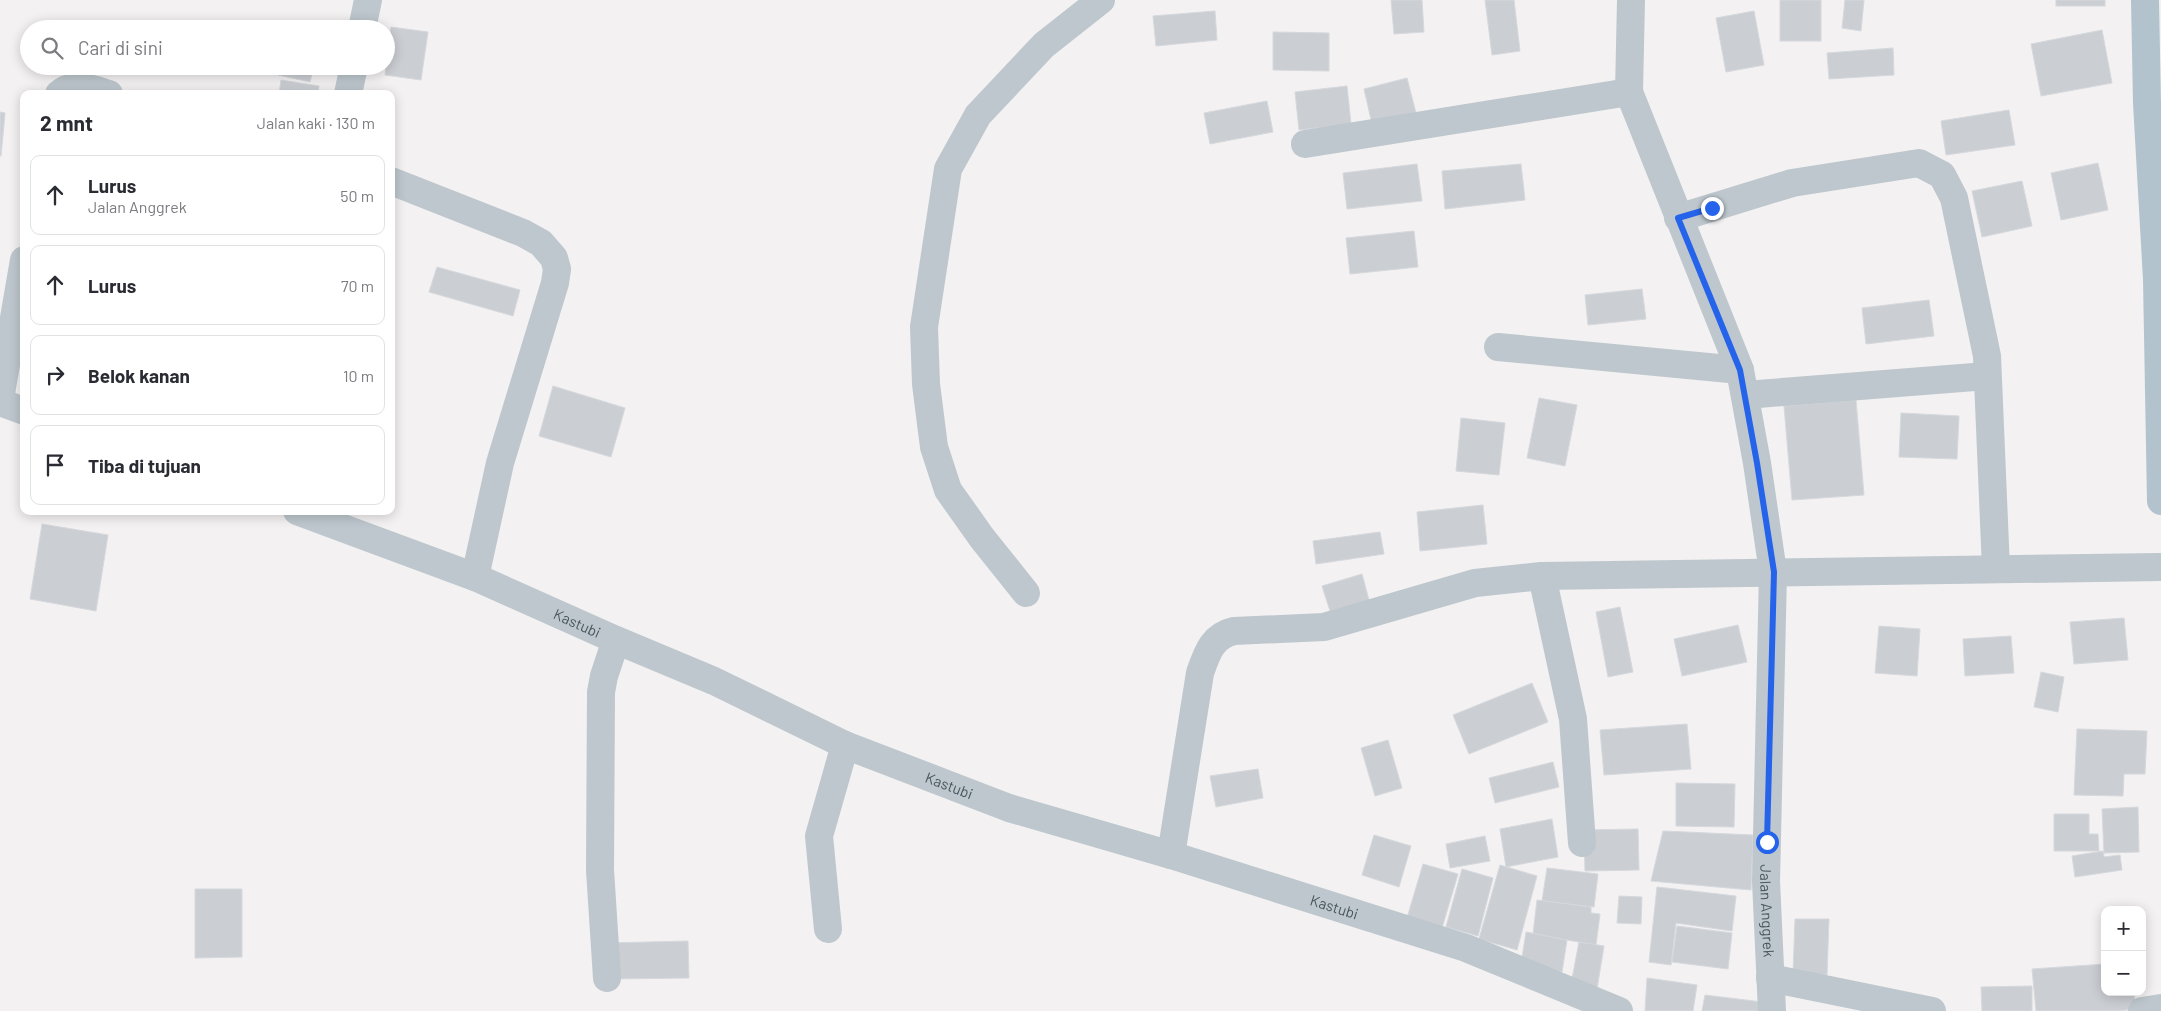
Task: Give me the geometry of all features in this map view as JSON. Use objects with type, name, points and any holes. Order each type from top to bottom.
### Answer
[{"type":"main road","points":[[2145,0],[2147,103],[2157,279],[2161,501]]},
{"type":"street","points":[[364,20],[368,0]]},
{"type":"street","points":[[1026,592],[982,538],[948,490],[934,447],[926,384],[924,327],[948,169],[978,115],[1044,45],[1101,0]]},
{"type":"street","points":[[1304,144],[1629,92],[1631,0]]},
{"type":"street","points":[[349,90],[352,75]]},
{"type":"street","points":[[66,90],[81,86],[94,90]]},
{"type":"street","name":"Jalan Anggrek","points":[[1629,92],[1743,383],[1774,572],[1766,881],[1772,1011]]},
{"type":"street","points":[[1678,218],[1792,183],[1820,177],[1919,163],[1942,175],[1954,198],[1987,356],[1996,569]]},
{"type":"street","points":[[395,183],[523,233],[549,250],[557,269],[555,284],[500,463],[475,577]]},
{"type":"street","points":[[20,284],[0,401],[20,409]]},
{"type":"street","points":[[1498,347],[1743,383],[1987,376]]},
{"type":"street","name":"Kastubi","points":[[308,515],[475,577],[616,640],[714,681],[845,745],[1010,808],[1171,855],[1466,948],[1619,1011]]},
{"type":"street","points":[[1171,855],[1200,673],[1208,650],[1217,638],[1224,633],[1324,627],[1475,584],[1542,576],[2161,567]]},
{"type":"street","points":[[1542,576],[1573,719],[1582,843]]},
{"type":"street","points":[[607,978],[600,870],[601,692],[604,676],[616,640]]},
{"type":"street","points":[[828,929],[819,836],[845,745]]},
{"type":"street","points":[[1770,978],[1932,1011]]},
{"type":"street","points":[[2142,1011],[2161,1008]]},
{"type":"building","points":[[1391,0],[1422,0],[1424,32],[1394,34]]},
{"type":"building","points":[[1485,0],[1514,0],[1520,51],[1492,55]]},
{"type":"building","points":[[1780,0],[1821,0],[1821,41],[1780,41]]},
{"type":"building","points":[[1845,0],[1864,0],[1861,31],[1842,28]]},
{"type":"building","points":[[2056,0],[2105,0],[2105,6],[2056,6]]},
{"type":"building","points":[[1215,11],[1217,40],[1156,46],[1153,16]]},
{"type":"building","points":[[1754,11],[1764,65],[1726,72],[1716,18]]},
{"type":"building","points":[[395,28],[428,32],[421,80],[385,75],[395,75]]},
{"type":"building","points":[[2102,30],[2112,83],[2041,96],[2031,44]]},
{"type":"building","points":[[1273,32],[1329,33],[1329,71],[1273,70]]},
{"type":"building","points":[[1893,48],[1894,75],[1829,79],[1827,53]]},
{"type":"building","points":[[278,75],[312,75],[310,82]]},
{"type":"building","points":[[1407,78],[1416,113],[1372,124],[1364,89]]},
{"type":"building","points":[[281,80],[319,86],[318,90],[280,90]]},
{"type":"building","points":[[1347,86],[1351,124],[1299,130],[1295,92]]},
{"type":"building","points":[[1267,101],[1273,132],[1210,144],[1204,113]]},
{"type":"building","points":[[2009,110],[2015,145],[1946,155],[1941,121]]},
{"type":"building","points":[[0,112],[5,113],[1,156],[0,156]]},
{"type":"building","points":[[2098,163],[2108,210],[2061,220],[2051,173]]},
{"type":"building","points":[[1417,164],[1422,201],[1347,209],[1343,173]]},
{"type":"building","points":[[1521,164],[1525,200],[1445,209],[1442,171]]},
{"type":"building","points":[[2022,181],[2032,226],[1982,237],[1972,191]]},
{"type":"building","points":[[1414,231],[1418,267],[1350,274],[1346,238]]},
{"type":"building","points":[[437,267],[520,290],[513,316],[429,292]]},
{"type":"building","points":[[1642,289],[1646,319],[1588,325],[1585,295]]},
{"type":"building","points":[[1929,300],[1934,336],[1866,344],[1862,308]]},
{"type":"building","points":[[553,386],[625,408],[611,457],[539,436]]},
{"type":"building","points":[[1539,398],[1577,405],[1565,466],[1527,458]]},
{"type":"building","points":[[1856,400],[1864,495],[1792,500],[1784,406]]},
{"type":"building","points":[[1901,413],[1959,416],[1957,459],[1899,457]]},
{"type":"building","points":[[1461,418],[1505,423],[1499,475],[1456,471]]},
{"type":"building","points":[[1483,505],[1487,544],[1420,551],[1417,512]]},
{"type":"building","points":[[42,524],[108,535],[96,611],[30,599]]},
{"type":"building","points":[[1380,532],[1384,554],[1316,564],[1313,541]]},
{"type":"building","points":[[1362,574],[1369,600],[1330,611],[1322,586]]},
{"type":"building","points":[[1620,607],[1633,672],[1608,677],[1596,612]]},
{"type":"building","points":[[2124,618],[2128,660],[2074,664],[2070,622]]},
{"type":"building","points":[[1738,625],[1747,662],[1682,676],[1674,639]]},
{"type":"building","points":[[1879,626],[1920,629],[1917,676],[1875,673]]},
{"type":"building","points":[[2011,636],[2014,673],[1965,676],[1963,639]]},
{"type":"building","points":[[2041,672],[2064,677],[2058,712],[2034,707]]},
{"type":"building","points":[[1532,683],[1548,722],[1469,754],[1453,715]]},
{"type":"building","points":[[1687,724],[1691,769],[1604,775],[1600,730]]},
{"type":"building","points":[[2077,729],[2147,731],[2145,774],[2124,774],[2123,796],[2074,795]]},
{"type":"building","points":[[1388,740],[1402,788],[1375,796],[1361,748]]},
{"type":"building","points":[[1553,762],[1559,787],[1495,803],[1489,778]]},
{"type":"building","points":[[1258,769],[1263,798],[1216,807],[1210,776]]},
{"type":"building","points":[[1676,783],[1735,784],[1734,827],[1676,826]]},
{"type":"building","points":[[2138,807],[2139,852],[2104,853],[2102,809]]},
{"type":"building","points":[[2054,814],[2089,814],[2089,834],[2098,834],[2099,851],[2054,851]]},
{"type":"building","points":[[1552,819],[1558,857],[1506,867],[1500,829]]},
{"type":"building","points":[[1638,829],[1639,870],[1585,871],[1584,830]]},
{"type":"building","points":[[1663,831],[1753,835],[1751,890],[1651,881]]},
{"type":"building","points":[[1374,835],[1411,846],[1399,887],[1362,875]]},
{"type":"building","points":[[1485,836],[1490,861],[1450,868],[1446,844]]},
{"type":"building","points":[[2103,851],[2104,857],[2120,855],[2122,870],[2075,877],[2072,856]]},
{"type":"building","points":[[1423,864],[1458,874],[1442,928],[1407,918]]},
{"type":"building","points":[[1500,865],[1537,876],[1517,950],[1479,939]]},
{"type":"building","points":[[1547,868],[1598,874],[1594,907],[1542,901]]},
{"type":"building","points":[[1462,869],[1493,878],[1478,936],[1446,927]]},
{"type":"building","points":[[1657,887],[1736,896],[1732,931],[1676,923],[1671,965],[1649,962]]},
{"type":"building","points":[[195,889],[242,889],[242,957],[195,958]]},
{"type":"building","points":[[1619,896],[1642,897],[1641,924],[1617,923]]},
{"type":"building","points":[[1537,900],[1591,907],[1591,913],[1600,914],[1596,945],[1533,934]]},
{"type":"building","points":[[1795,919],[1829,919],[1827,975],[1793,974]]},
{"type":"building","points":[[1677,926],[1732,933],[1728,969],[1672,962]]},
{"type":"building","points":[[1526,932],[1567,940],[1562,972],[1521,964]]},
{"type":"building","points":[[688,941],[689,978],[608,979],[608,943]]},
{"type":"building","points":[[1579,942],[1604,946],[1597,989],[1571,984]]},
{"type":"building","points":[[2101,964],[2101,996],[2134,996],[2135,1009],[2119,1011],[2036,1011],[2032,969]]},
{"type":"building","points":[[1647,978],[1697,985],[1693,1011],[1645,1011]]},
{"type":"building","points":[[2032,986],[2032,1011],[1982,1011],[1981,987]]},
{"type":"building","points":[[1705,995],[1762,1002],[1761,1011],[1702,1011]]},
{"type":"route","points":[[1712,208],[1678,218],[1740,370],[1774,572],[1767,842]]}]
